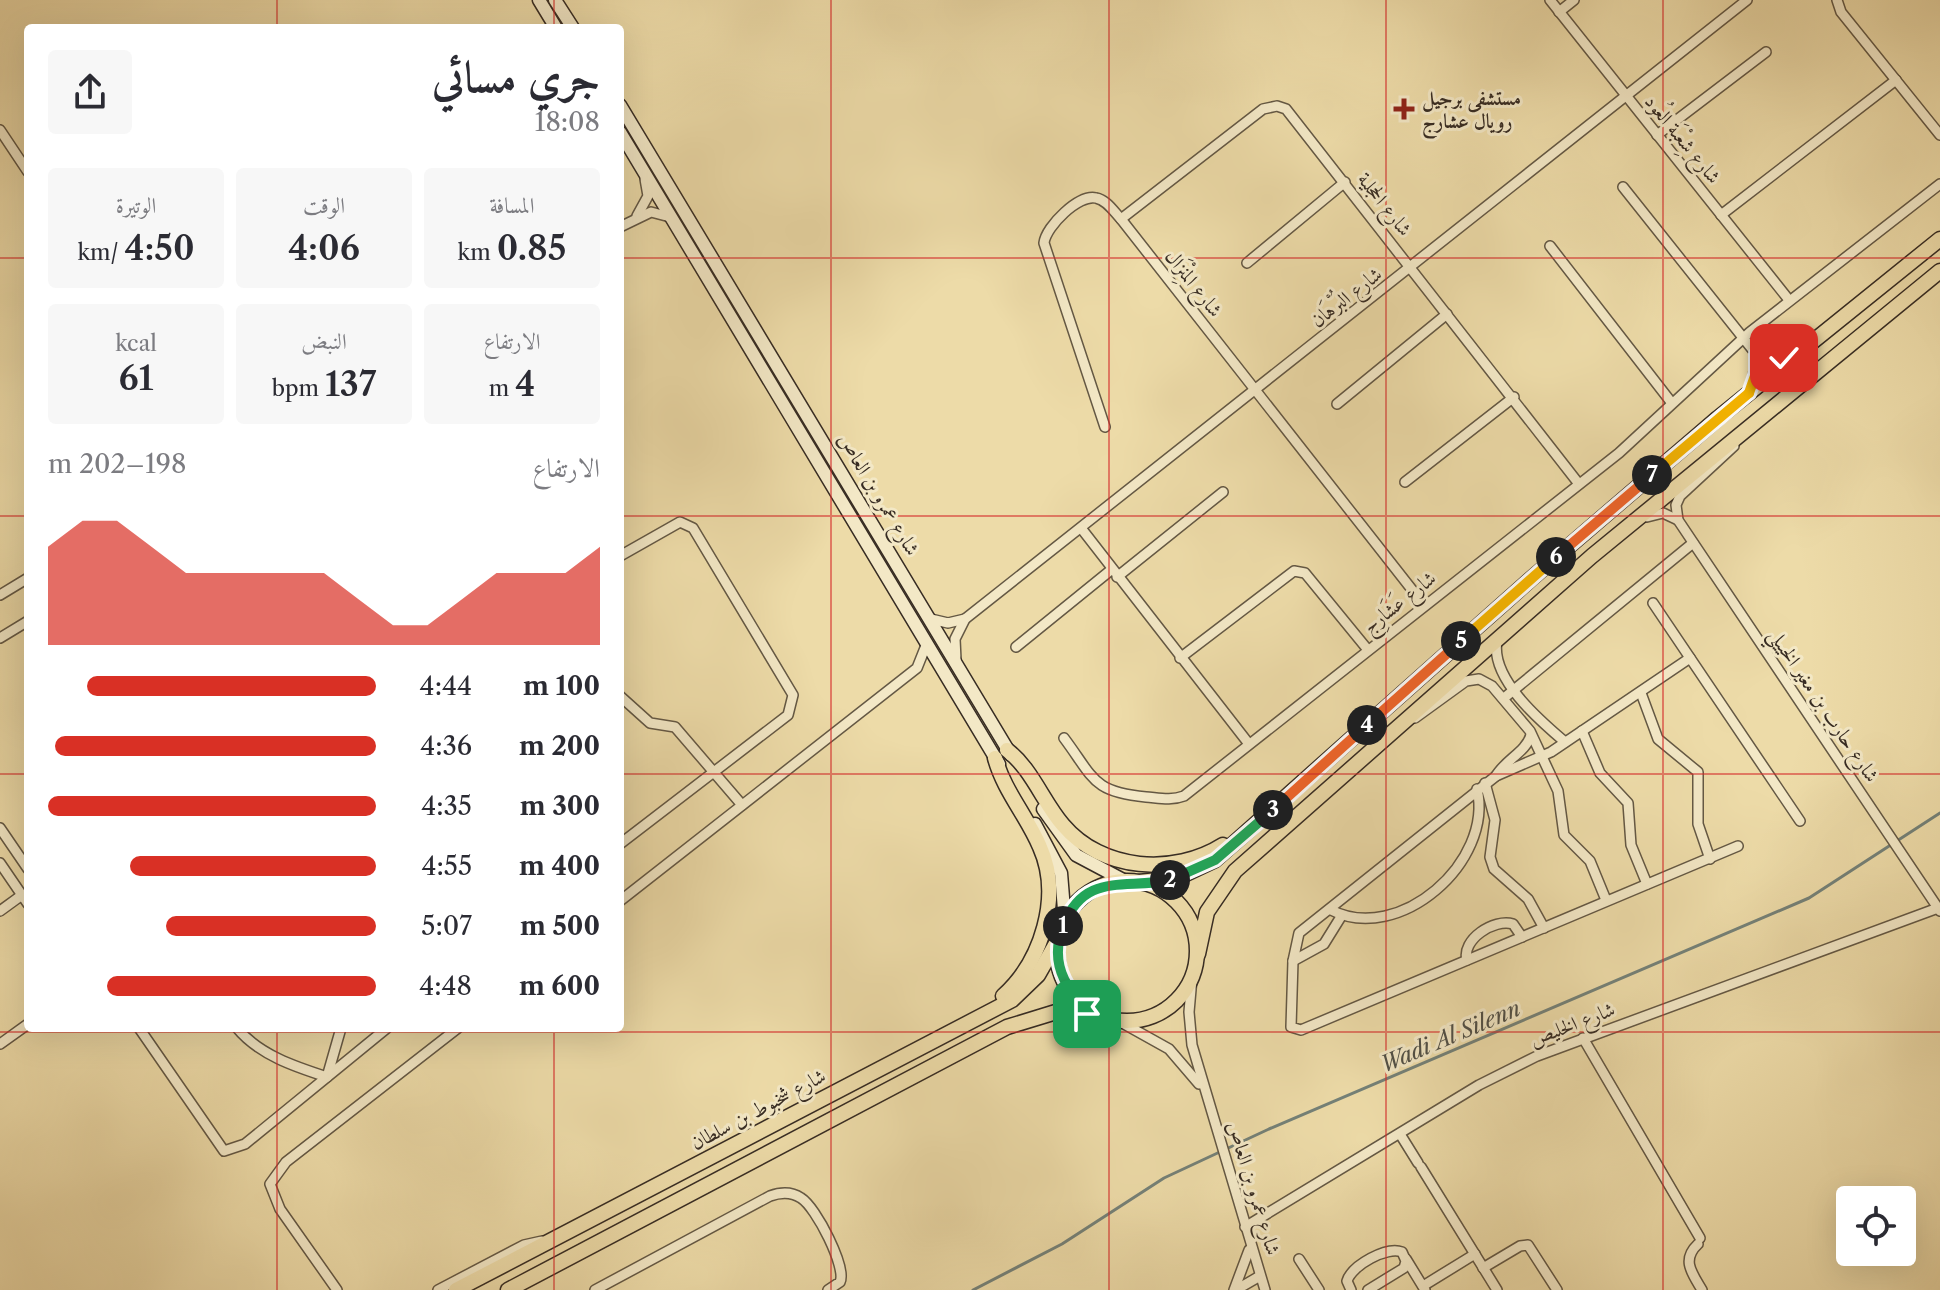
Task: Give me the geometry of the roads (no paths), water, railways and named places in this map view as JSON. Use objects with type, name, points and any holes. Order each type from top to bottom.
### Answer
[{"type":"main road","points":[[539,0],[554,24]]},
{"type":"main road","points":[[555,0],[570,24]]},
{"type":"main road","name":"شارع عمرو بن العاص","points":[[624,112],[956,661],[1055,859],[1063,883],[1065,922]]},
{"type":"main road","name":"شارع عمرو بن العاص","points":[[624,138],[944,671],[1071,850],[1094,867],[1132,882]]},
{"type":"main road","points":[[1110,1019],[1072,995],[1060,969],[1058,940],[1065,922],[1081,899],[1094,890],[1132,882],[1177,878],[1215,860],[1532,578],[1749,393],[1940,239]]},
{"type":"main road","points":[[508,1290],[1007,1027],[1056,1012],[1110,1019],[1154,1016],[1176,1000],[1192,978],[1207,912],[1224,883],[1592,556],[1940,271]]},
{"type":"main road","points":[[1001,754],[1077,839],[1118,859],[1165,866],[1197,859],[1223,845],[1307,772],[1331,757]]},
{"type":"main road","points":[[904,1055],[915,1045],[1002,996],[1025,971],[1039,943],[1049,900],[1048,871],[1037,840],[1002,780],[1001,754]]},
{"type":"main road","points":[[1132,882],[1175,900],[1187,915],[1198,954]]},
{"type":"main road","name":"شارع شخبوط بن سلطان","points":[[456,1290],[1012,1000],[1038,975],[1058,940]]},
{"type":"street","name":"شارع شِعْبَة العُود","points":[[1550,0],[1789,300]]},
{"type":"street","points":[[1559,12],[1574,0]]},
{"type":"street","name":"شارع البُرْهَان","points":[[965,619],[1626,99],[1747,0]]},
{"type":"street","points":[[1837,0],[1841,12],[1940,135]]},
{"type":"street","points":[[1657,135],[1766,52]]},
{"type":"street","points":[[1721,215],[1896,80]]},
{"type":"street","name":"شارع الحجلية","points":[[1121,219],[1260,112],[1272,106],[1290,112],[1579,484]]},
{"type":"street","points":[[0,130],[24,166]]},
{"type":"street","points":[[637,216],[648,196],[642,167]]},
{"type":"street","points":[[1247,263],[1345,182]]},
{"type":"street","name":"شارع عَشَارِج","points":[[1064,738],[1105,790],[1115,794],[1169,799],[1184,796],[1619,453],[1671,402],[1789,300],[1940,184]]},
{"type":"street","points":[[1623,187],[1756,354],[1756,373],[1749,393]]},
{"type":"street","name":"شارع المِنْزَال","points":[[1105,427],[1044,239],[1053,225],[1088,198],[1104,200],[1121,219],[1424,605]]},
{"type":"street","points":[[624,224],[651,212],[664,213],[683,232]]},
{"type":"street","points":[[1550,246],[1671,402]]},
{"type":"street","points":[[1337,404],[1447,314]]},
{"type":"street","points":[[1756,354],[1775,359],[1801,351]]},
{"type":"street","points":[[1405,482],[1514,397]]},
{"type":"street","points":[[1678,520],[1676,505],[1680,496],[1725,457],[1747,426]]},
{"type":"street","points":[[1016,647],[1223,492]]},
{"type":"street","points":[[1592,556],[1653,514],[1663,513],[1678,520]]},
{"type":"street","name":"شارع حارب بن مغير الخييلي","points":[[1678,520],[1939,909]]},
{"type":"street","points":[[624,554],[680,522],[693,528],[793,695],[788,715],[624,841]]},
{"type":"street","points":[[1081,528],[1249,744]]},
{"type":"street","points":[[1504,698],[1693,543]]},
{"type":"street","points":[[1180,658],[1282,577],[1294,571],[1305,573],[1368,650]]},
{"type":"street","points":[[0,595],[24,580]]},
{"type":"street","points":[[1653,603],[1800,821]]},
{"type":"street","points":[[931,619],[948,623],[965,619]]},
{"type":"street","points":[[956,661],[955,639],[965,619]]},
{"type":"street","points":[[0,638],[24,623]]},
{"type":"street","points":[[1497,641],[1497,663],[1541,722],[1565,742]]},
{"type":"street","points":[[624,898],[917,668],[927,643]]},
{"type":"street","points":[[1690,658],[1543,756],[1496,776],[1481,786],[1297,935],[1290,1024],[1299,1031],[1738,846]]},
{"type":"street","points":[[917,668],[944,671]]},
{"type":"street","points":[[1404,721],[1428,711],[1472,679],[1485,681],[1504,698],[1543,756],[1560,796],[1559,814],[1564,835],[1590,861],[1606,900]]},
{"type":"street","points":[[1641,693],[1658,739],[1698,772],[1698,824],[1710,859]]},
{"type":"street","points":[[624,700],[650,723],[675,727],[712,774],[742,805]]},
{"type":"street","points":[[1496,776],[1507,761],[1527,745],[1530,733],[1541,722]]},
{"type":"street","points":[[1582,731],[1600,773],[1628,803],[1631,845],[1647,884]]},
{"type":"street","points":[[1331,910],[1342,915],[1374,915],[1420,902],[1456,872],[1471,845],[1480,813],[1481,786]]},
{"type":"street","points":[[1481,786],[1496,826],[1491,851],[1494,869],[1528,899],[1544,928]]},
{"type":"street","points":[[0,828],[24,863]]},
{"type":"street","points":[[1471,845],[1491,851]]},
{"type":"street","points":[[0,863],[24,898]]},
{"type":"street","points":[[0,911],[24,899]]},
{"type":"street","name":"شارع الخليص","points":[[1245,1227],[1509,1069],[1583,1038],[1939,909]]},
{"type":"street","points":[[1293,961],[1324,944],[1342,915]]},
{"type":"street","points":[[1467,960],[1465,951],[1469,942],[1497,924],[1513,924],[1522,937]]},
{"type":"street","name":"شارع عمرو بن العاص","points":[[1192,978],[1190,1028],[1206,1097],[1265,1290]]},
{"type":"street","name":"شارع عمرو بن العاص","points":[[1110,1019],[1169,1049],[1196,1078],[1206,1097]]},
{"type":"street","points":[[0,1044],[24,1027]]},
{"type":"street","points":[[142,1032],[224,1151],[245,1144],[382,1032]]},
{"type":"street","points":[[242,1032],[260,1048],[292,1065],[327,1077]]},
{"type":"street","points":[[327,1077],[340,1032]]},
{"type":"street","points":[[337,1290],[280,1209],[270,1184],[286,1162],[453,1032]]},
{"type":"street","points":[[1583,1038],[1699,1241],[1690,1253],[1688,1264],[1702,1290]]},
{"type":"street","points":[[1400,1134],[1497,1290]]},
{"type":"street","points":[[595,1290],[770,1196],[786,1193],[801,1198],[812,1209],[841,1266],[840,1282],[828,1290]]},
{"type":"street","points":[[438,1290],[524,1245],[549,1241]]},
{"type":"street","points":[[1483,1268],[1520,1246],[1528,1245],[1557,1290]]},
{"type":"street","points":[[1235,1290],[1245,1270],[1250,1247]]},
{"type":"street","points":[[1351,1290],[1347,1281],[1353,1271],[1392,1249],[1404,1255],[1424,1288],[1475,1254]]},
{"type":"street","points":[[1368,1290],[1402,1270],[1406,1261],[1404,1255]]},
{"type":"street","points":[[1299,1259],[1319,1290]]},
{"type":"street","points":[[1235,1290],[1260,1276]]},
{"type":"waterway","name":"Wadi Al Silenn","points":[[973,1290],[1062,1244],[1164,1178],[1269,1129],[1809,898],[1940,813]]},
{"type":"place","name":"مستشفى برجيل رويال عشارج","points":[[1404,109]]}]
